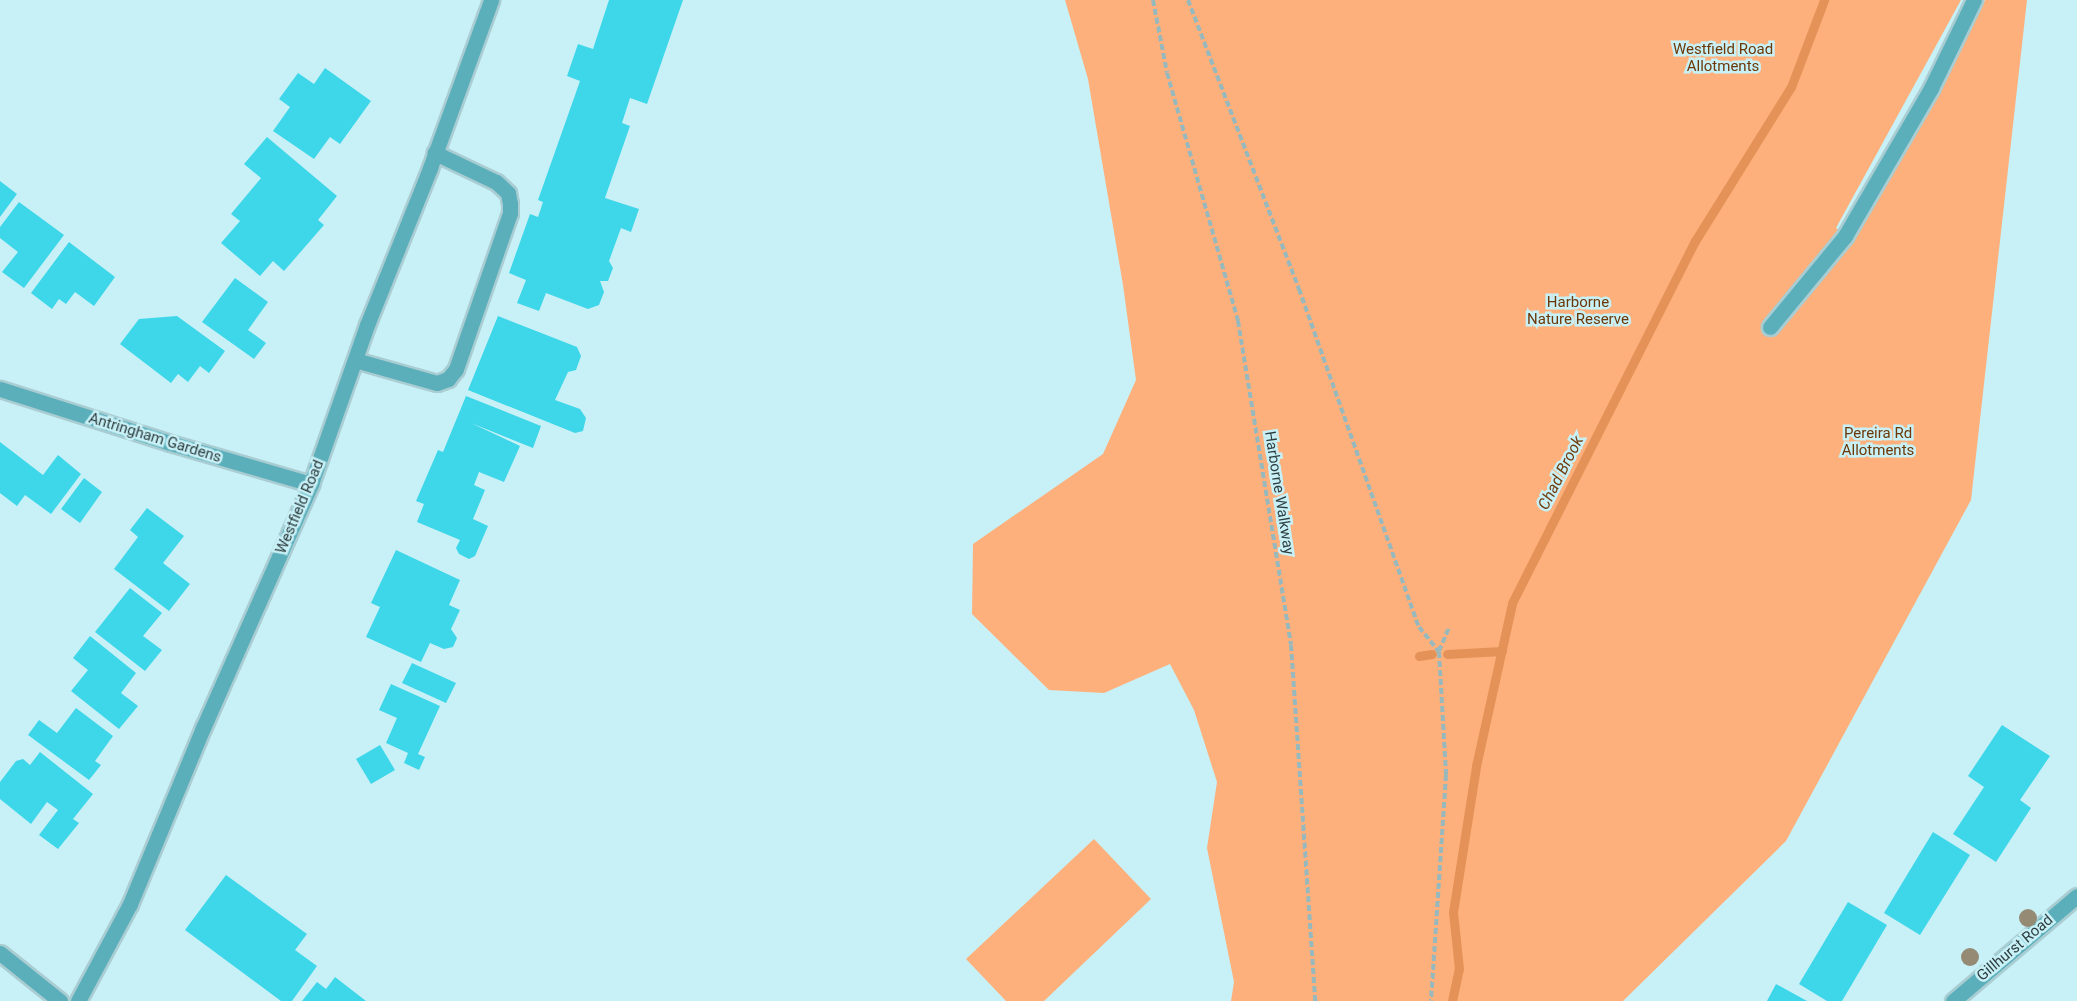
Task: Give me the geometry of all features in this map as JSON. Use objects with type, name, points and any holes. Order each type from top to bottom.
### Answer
[{"type":"street","name":"Westfield Road","points":[[78,1001],[130,904],[203,728],[311,484],[355,360],[491,0]]},
{"type":"street","points":[[1770,327],[1845,236],[1931,88],[1974,0]]},
{"type":"street","points":[[355,360],[437,383],[448,379],[456,369],[510,213],[510,204],[508,193],[496,182],[435,153]]},
{"type":"street","name":"Antringham Gardens","points":[[0,388],[159,440],[311,484]]},
{"type":"street","name":"Gillhurst Road","points":[[1953,1001],[2077,896]]},
{"type":"street","points":[[0,953],[60,1001]]},
{"type":"path","name":"Harborne Walkway","points":[[1153,0],[1167,73],[1238,321],[1290,633],[1315,1001]]},
{"type":"path","points":[[1188,0],[1299,289],[1419,627],[1439,652]]},
{"type":"path","points":[[1431,1001],[1446,775],[1439,652],[1449,628]]},
{"type":"green space","points":[[1065,0],[1961,0],[1836,228],[1851,240],[1985,0],[2027,0],[1971,500],[1786,841],[1623,1001],[1231,1001],[1234,982],[1207,848],[1217,782],[1194,710],[1170,664],[1104,693],[1049,690],[972,614],[973,544],[1103,454],[1136,380],[1123,285],[1088,79]]},
{"type":"green space","points":[[1094,839],[1151,899],[1044,1001],[1006,1001],[966,959]]},
{"type":"building","points":[[609,0],[683,0],[647,104],[630,98],[622,123],[630,126],[605,198],[639,209],[631,232],[621,228],[609,261],[613,268],[608,281],[600,281],[604,292],[599,305],[588,309],[546,293],[539,311],[517,303],[526,280],[509,273],[530,214],[538,217],[543,202],[538,200],[580,81],[567,76],[578,44],[593,49]]},
{"type":"building","points":[[325,68],[371,101],[340,144],[330,137],[314,159],[273,131],[290,107],[279,99],[298,73],[314,84]]},
{"type":"building","points":[[267,137],[337,196],[318,220],[324,225],[284,271],[273,261],[260,276],[221,243],[240,221],[231,214],[261,178],[244,164]]},
{"type":"building","points":[[0,181],[17,194],[0,217]]},
{"type":"building","points":[[19,202],[64,235],[24,288],[2,272],[18,252],[0,238],[0,227]]},
{"type":"building","points":[[69,242],[115,277],[94,306],[75,292],[66,304],[59,299],[52,309],[31,293]]},
{"type":"building","points":[[235,278],[268,302],[248,330],[266,343],[254,359],[202,322]]},
{"type":"building","points":[[177,316],[225,351],[209,373],[200,366],[188,382],[178,374],[171,383],[120,344],[139,319]]},
{"type":"building","points":[[498,316],[577,347],[581,356],[576,370],[568,372],[555,400],[580,409],[586,418],[583,431],[575,433],[468,390]]},
{"type":"building","points":[[466,396],[541,426],[533,448],[471,423],[520,446],[504,482],[479,472],[474,485],[485,490],[473,519],[488,526],[475,556],[469,559],[459,554],[456,548],[460,540],[417,522],[424,504],[416,501],[438,450],[443,452]]},
{"type":"building","points":[[0,442],[43,475],[58,455],[81,474],[51,514],[25,495],[17,506],[0,493]]},
{"type":"building","points":[[84,478],[102,492],[80,523],[61,509]]},
{"type":"building","points":[[147,508],[184,536],[163,563],[190,584],[169,611],[114,569],[138,537],[130,530]]},
{"type":"building","points":[[396,550],[460,580],[449,605],[460,610],[451,629],[457,638],[453,647],[444,649],[430,643],[421,662],[366,637],[380,607],[371,603]]},
{"type":"building","points":[[130,588],[162,613],[143,636],[162,650],[145,671],[95,632]]},
{"type":"building","points":[[90,636],[136,673],[121,693],[138,706],[119,729],[71,691],[88,670],[73,658]]},
{"type":"building","points":[[412,663],[456,683],[446,703],[402,683]]},
{"type":"building","points":[[391,684],[440,706],[418,754],[425,757],[419,770],[404,763],[408,753],[386,743],[397,718],[379,710]]},
{"type":"building","points":[[76,708],[113,736],[95,761],[101,765],[89,780],[28,735],[39,720],[57,733]]},
{"type":"building","points":[[2002,725],[2050,756],[2020,800],[2031,808],[1996,862],[1953,834],[1984,787],[1968,776]]},
{"type":"building","points":[[380,745],[395,770],[371,784],[356,759]]},
{"type":"building","points":[[40,752],[93,794],[73,819],[79,823],[58,849],[39,835],[58,810],[47,802],[31,824],[0,799],[0,782],[16,761],[23,759],[30,765]]},
{"type":"building","points":[[1933,832],[1970,855],[1920,935],[1884,913]]},
{"type":"building","points":[[226,875],[307,934],[295,950],[317,966],[292,1001],[281,1001],[185,930]]},
{"type":"building","points":[[1848,902],[1887,925],[1842,1001],[1827,1001],[1799,984]]},
{"type":"building","points":[[335,977],[366,1001],[302,1001],[317,982],[326,989]]},
{"type":"building","points":[[1776,984],[1807,1001],[1767,1001]]},
{"type":"waterway","name":"Chad Brook","points":[[1452,1001],[1459,969],[1453,912],[1476,766],[1512,603],[1695,241],[1791,87],[1824,0]]},
{"type":"waterway","points":[[1447,654],[1502,651]]},
{"type":"waterway","points":[[1419,656],[1432,654]]},
{"type":"park label","name":"Westfield Road Allotments","points":[[1723,58]]},
{"type":"park label","name":"Harborne Nature Reserve","points":[[1578,310]]},
{"type":"park label","name":"Pereira Rd Allotments","points":[[1878,442]]}]
